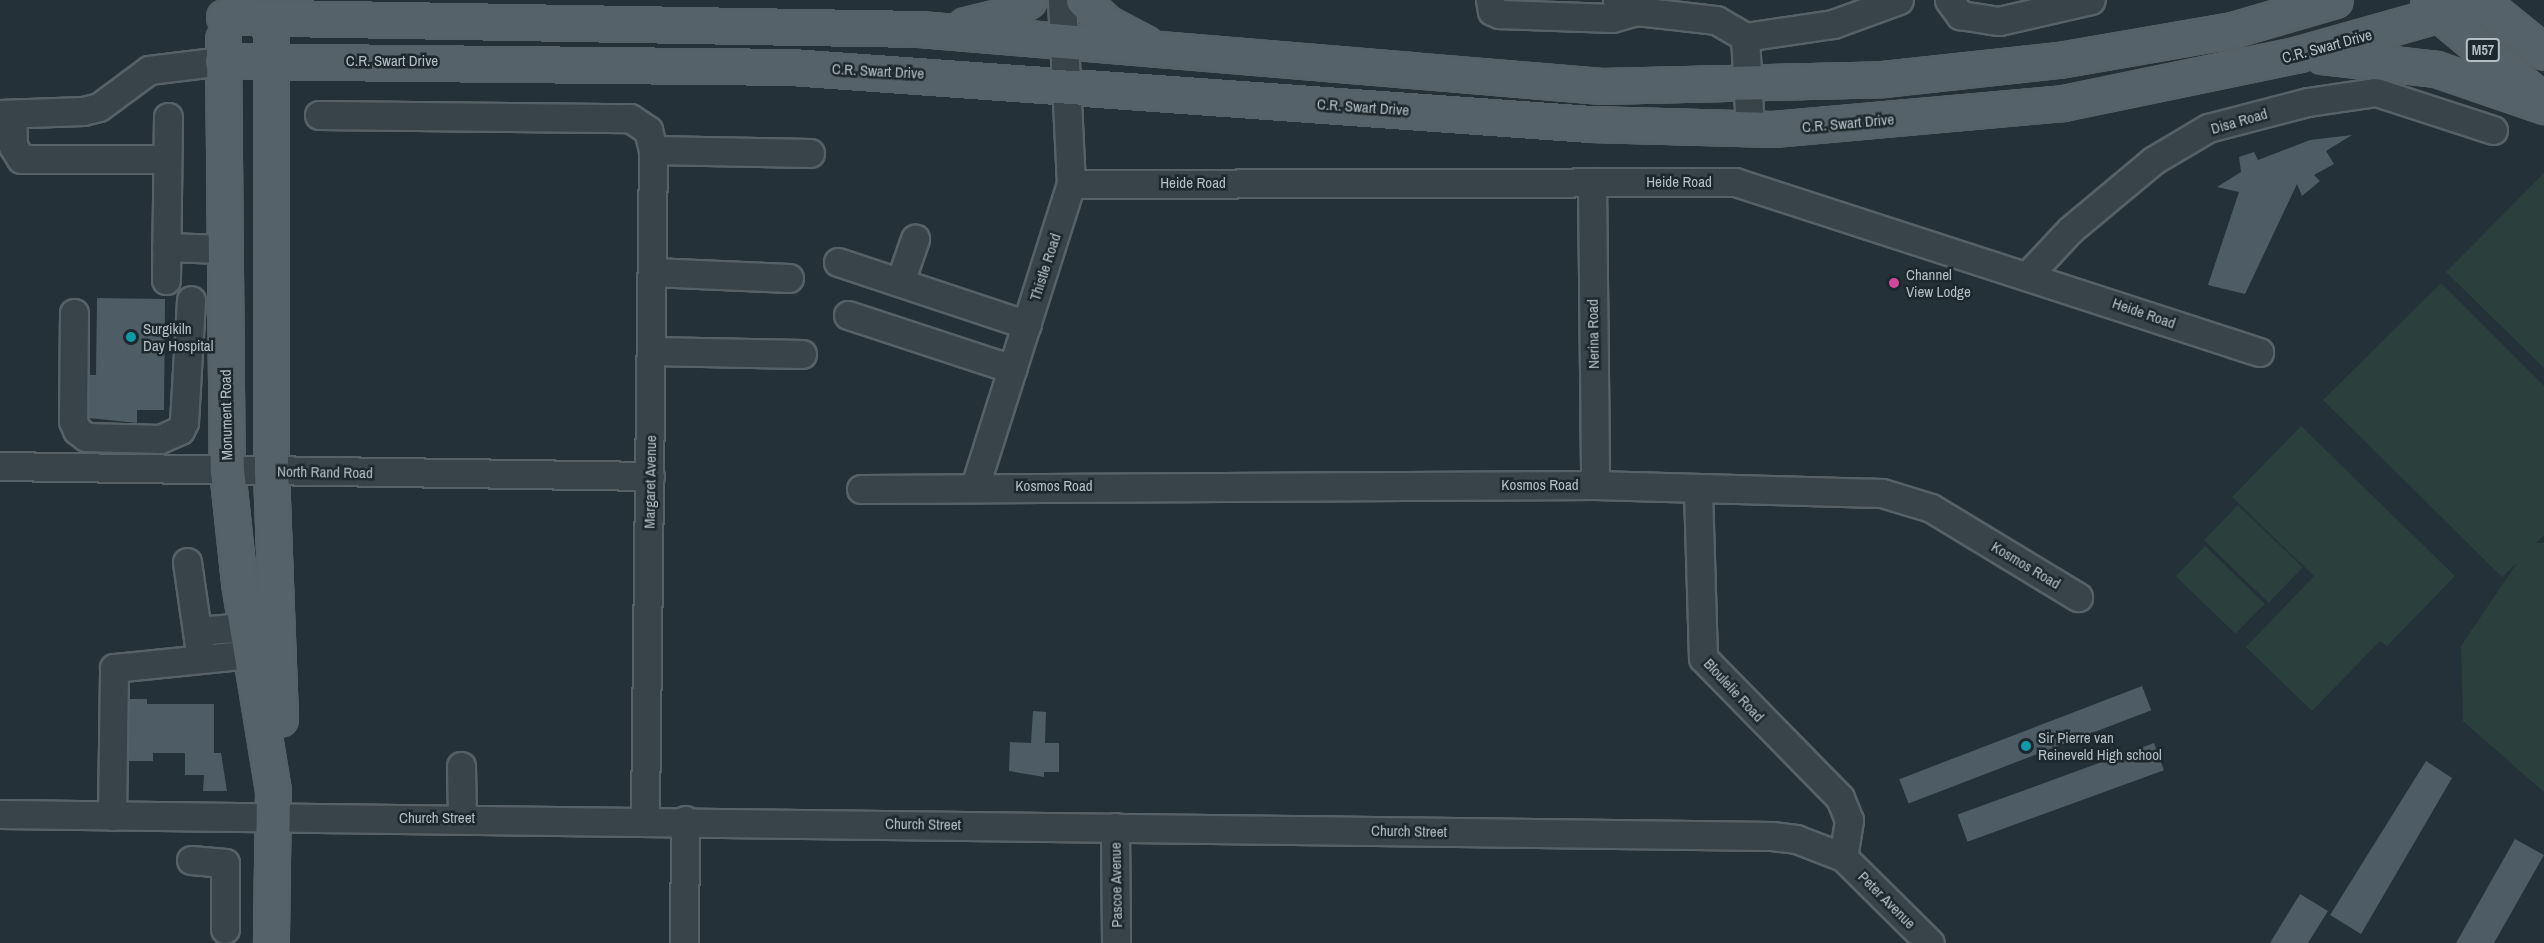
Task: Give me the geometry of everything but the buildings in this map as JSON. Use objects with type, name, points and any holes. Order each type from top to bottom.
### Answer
[{"type":"main road","points":[[919,29],[980,23],[1006,15],[1029,0]]},
{"type":"main road","points":[[1083,0],[1107,23],[1158,50]]},
{"type":"main road","points":[[2232,30],[2290,0]]},
{"type":"main road","points":[[225,8],[919,29],[1580,85],[1746,83],[1956,72],[2059,60],[2232,30],[2335,0]]},
{"type":"main road","name":"C.R. Swart Drive","points":[[222,61],[790,67],[1590,124],[1750,128],[2063,103],[2299,54],[2432,7],[2484,1]]},
{"type":"main road","name":"M57","points":[[2484,1],[2544,52]]},
{"type":"main road","name":"M57","points":[[2432,7],[2544,104]]},
{"type":"main road","name":"Monument Road","points":[[225,8],[222,61],[227,470],[248,640],[274,805]]},
{"type":"main road","name":"Monument Road","points":[[271,10],[271,472],[282,753],[274,805],[271,943]]},
{"type":"main road","points":[[2299,54],[2436,69],[2544,104]]},
{"type":"street","name":"Thistle Road","points":[[975,486],[1071,184],[1069,86],[1062,0]]},
{"type":"street","points":[[1490,0],[1492,11],[1498,14],[1619,18],[1627,5],[1716,20],[1745,37],[1833,24],[1899,0]]},
{"type":"street","points":[[1949,0],[1960,15],[1999,21],[2091,0]]},
{"type":"street","points":[[1745,37],[1750,128]]},
{"type":"street","points":[[166,159],[21,159],[13,146],[6,114],[99,107],[149,70],[222,61]]},
{"type":"street","name":"Disa Road","points":[[2029,274],[2070,230],[2154,160],[2208,128],[2308,102],[2376,92],[2493,130]]},
{"type":"street","points":[[319,115],[630,118],[643,123],[653,147],[810,153]]},
{"type":"street","points":[[166,280],[168,117]]},
{"type":"street","name":"Margaret Avenue","points":[[645,819],[653,147]]},
{"type":"street","name":"Nerina Road","points":[[1592,182],[1595,485]]},
{"type":"street","name":"Heide Road","points":[[1071,184],[1735,182],[1759,186],[2259,352]]},
{"type":"street","points":[[166,239],[223,240]]},
{"type":"street","points":[[900,282],[915,239]]},
{"type":"street","points":[[838,262],[1026,325]]},
{"type":"street","points":[[652,272],[789,278]]},
{"type":"street","points":[[86,437],[160,439],[180,430],[190,300]]},
{"type":"street","points":[[74,313],[73,421],[86,437],[86,467]]},
{"type":"street","points":[[848,315],[1012,369]]},
{"type":"street","points":[[651,351],[802,354]]},
{"type":"street","name":"North Rand Road","points":[[0,466],[271,472],[650,476]]},
{"type":"street","name":"Kosmos Road","points":[[861,489],[975,486],[1595,485],[1908,497],[2078,597]]},
{"type":"street","name":"Bloulelie Road","points":[[1698,490],[1703,658],[1840,798],[1849,820],[1843,857]]},
{"type":"street","points":[[187,562],[201,659]]},
{"type":"street","points":[[197,631],[248,640]]},
{"type":"street","points":[[112,816],[114,668],[201,659],[248,640]]},
{"type":"street","points":[[461,766],[462,818]]},
{"type":"street","name":"Church Street","points":[[0,814],[209,817],[274,805],[462,818],[1772,836],[1796,839],[1843,857]]},
{"type":"street","points":[[209,817],[203,860],[225,863],[225,929]]},
{"type":"street","points":[[684,943],[685,820]]},
{"type":"street","name":"Pascoe Avenue","points":[[1115,827],[1116,943]]},
{"type":"street","name":"Peter Avenue","points":[[1843,857],[1930,943]]},
{"type":"green space","points":[[2544,173],[2544,368],[2446,272]]},
{"type":"green space","points":[[2441,283],[2544,386],[2544,535],[2536,543],[2544,543],[2544,792],[2463,721],[2461,646],[2517,563],[2502,577],[2323,400]]},
{"type":"green space","points":[[2301,426],[2455,576],[2387,646],[2380,641],[2312,711],[2246,647],[2314,576],[2232,497]]},
{"type":"green space","points":[[2238,505],[2303,568],[2269,603],[2204,540]]},
{"type":"green space","points":[[2205,546],[2265,604],[2236,634],[2176,576]]},
{"type":"place","name":"Channel View Lodge","points":[[1894,283]]},
{"type":"place","name":"Surgikiln Day Hospital","points":[[131,337]]},
{"type":"place","name":"Sir Pierre van Reineveld High school","points":[[2026,746]]}]
